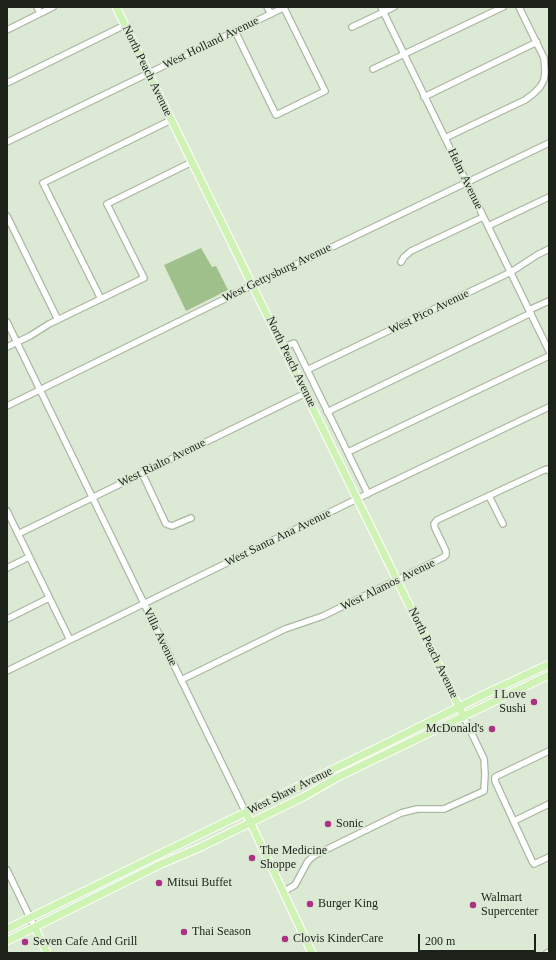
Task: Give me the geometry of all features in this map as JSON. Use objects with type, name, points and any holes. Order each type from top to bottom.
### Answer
[{"type":"main road","name":"North Peach Avenue","points":[[116,7],[460,706],[464,717]]},
{"type":"main road","name":"West Shaw Avenue","points":[[7,929],[179,846],[460,706],[549,664]]},
{"type":"main road","name":"West Shaw Avenue","points":[[7,941],[549,675]]},
{"type":"main road","points":[[357,768],[360,762],[387,748],[389,742]]},
{"type":"main road","name":"Villa Avenue","points":[[246,813],[312,953]]},
{"type":"main road","points":[[145,873],[144,870],[146,867],[176,852],[179,846]]},
{"type":"main road","points":[[96,897],[100,890],[136,872],[138,870],[138,866]]},
{"type":"main road","points":[[35,928],[47,953]]},
{"type":"street","points":[[37,7],[40,13]]},
{"type":"street","points":[[7,30],[53,7]]},
{"type":"street","points":[[267,7],[271,14]]},
{"type":"street","points":[[236,31],[276,115],[324,92],[284,7]]},
{"type":"street","name":"West Holland Avenue","points":[[7,142],[284,7]]},
{"type":"street","points":[[352,27],[382,10],[394,7]]},
{"type":"street","points":[[373,70],[503,7]]},
{"type":"street","points":[[445,138],[525,100],[546,81],[544,58],[519,7]]},
{"type":"street","name":"Helm Avenue","points":[[382,10],[549,351]]},
{"type":"street","points":[[7,83],[125,25]]},
{"type":"street","points":[[424,97],[537,42]]},
{"type":"street","points":[[101,299],[43,183],[171,120]]},
{"type":"street","name":"West Gettysburg Avenue","points":[[7,406],[253,285],[549,143]]},
{"type":"street","points":[[7,347],[144,278],[108,204],[192,162]]},
{"type":"street","points":[[488,226],[549,197]]},
{"type":"street","points":[[7,216],[58,320]]},
{"type":"street","points":[[401,262],[411,251],[483,217]]},
{"type":"street","name":"West Pico Avenue","points":[[307,370],[511,272],[549,249]]},
{"type":"street","points":[[327,412],[530,312],[549,301]]},
{"type":"street","name":"Villa Avenue","points":[[7,322],[246,813]]},
{"type":"street","points":[[284,347],[294,343],[368,494]]},
{"type":"street","points":[[348,452],[549,356]]},
{"type":"street","name":"West Rialto Avenue","points":[[18,534],[306,393]]},
{"type":"street","name":"West Santa Ana Avenue","points":[[7,671],[358,498],[549,407]]},
{"type":"street","name":"West Alamos Avenue","points":[[181,680],[286,629],[324,616],[444,557],[446,555],[434,524],[438,520],[542,471],[547,469],[549,471]]},
{"type":"street","points":[[142,472],[166,524],[172,526],[191,518]]},
{"type":"street","points":[[490,496],[503,524]]},
{"type":"street","points":[[7,511],[70,640]]},
{"type":"street","points":[[7,568],[29,557]]},
{"type":"street","points":[[7,619],[49,598]]},
{"type":"street","points":[[283,892],[296,884],[308,861],[315,855],[401,812],[417,809],[444,809],[484,791],[484,760],[464,717]]},
{"type":"street","points":[[549,750],[495,777],[495,781],[534,864],[549,857]]},
{"type":"street","points":[[514,821],[549,804]]},
{"type":"street","points":[[7,870],[35,928]]},
{"type":"green space","points":[[201,248],[212,267],[216,266],[228,290],[186,311],[164,265]]},
{"type":"place","name":"I Love Sushi","points":[[534,702]]},
{"type":"place","name":"McDonald's","points":[[492,729]]},
{"type":"place","name":"Sonic","points":[[328,824]]},
{"type":"place","name":"The Medicine Shoppe","points":[[252,858]]},
{"type":"place","name":"Mitsui Buffet","points":[[159,883]]},
{"type":"place","name":"Burger King","points":[[310,904]]},
{"type":"place","name":"Walmart Supercenter","points":[[473,905]]},
{"type":"place","name":"Thai Season","points":[[184,932]]},
{"type":"place","name":"Clovis KinderCare","points":[[285,939]]},
{"type":"place","name":"Seven Cafe And Grill","points":[[25,942]]}]
